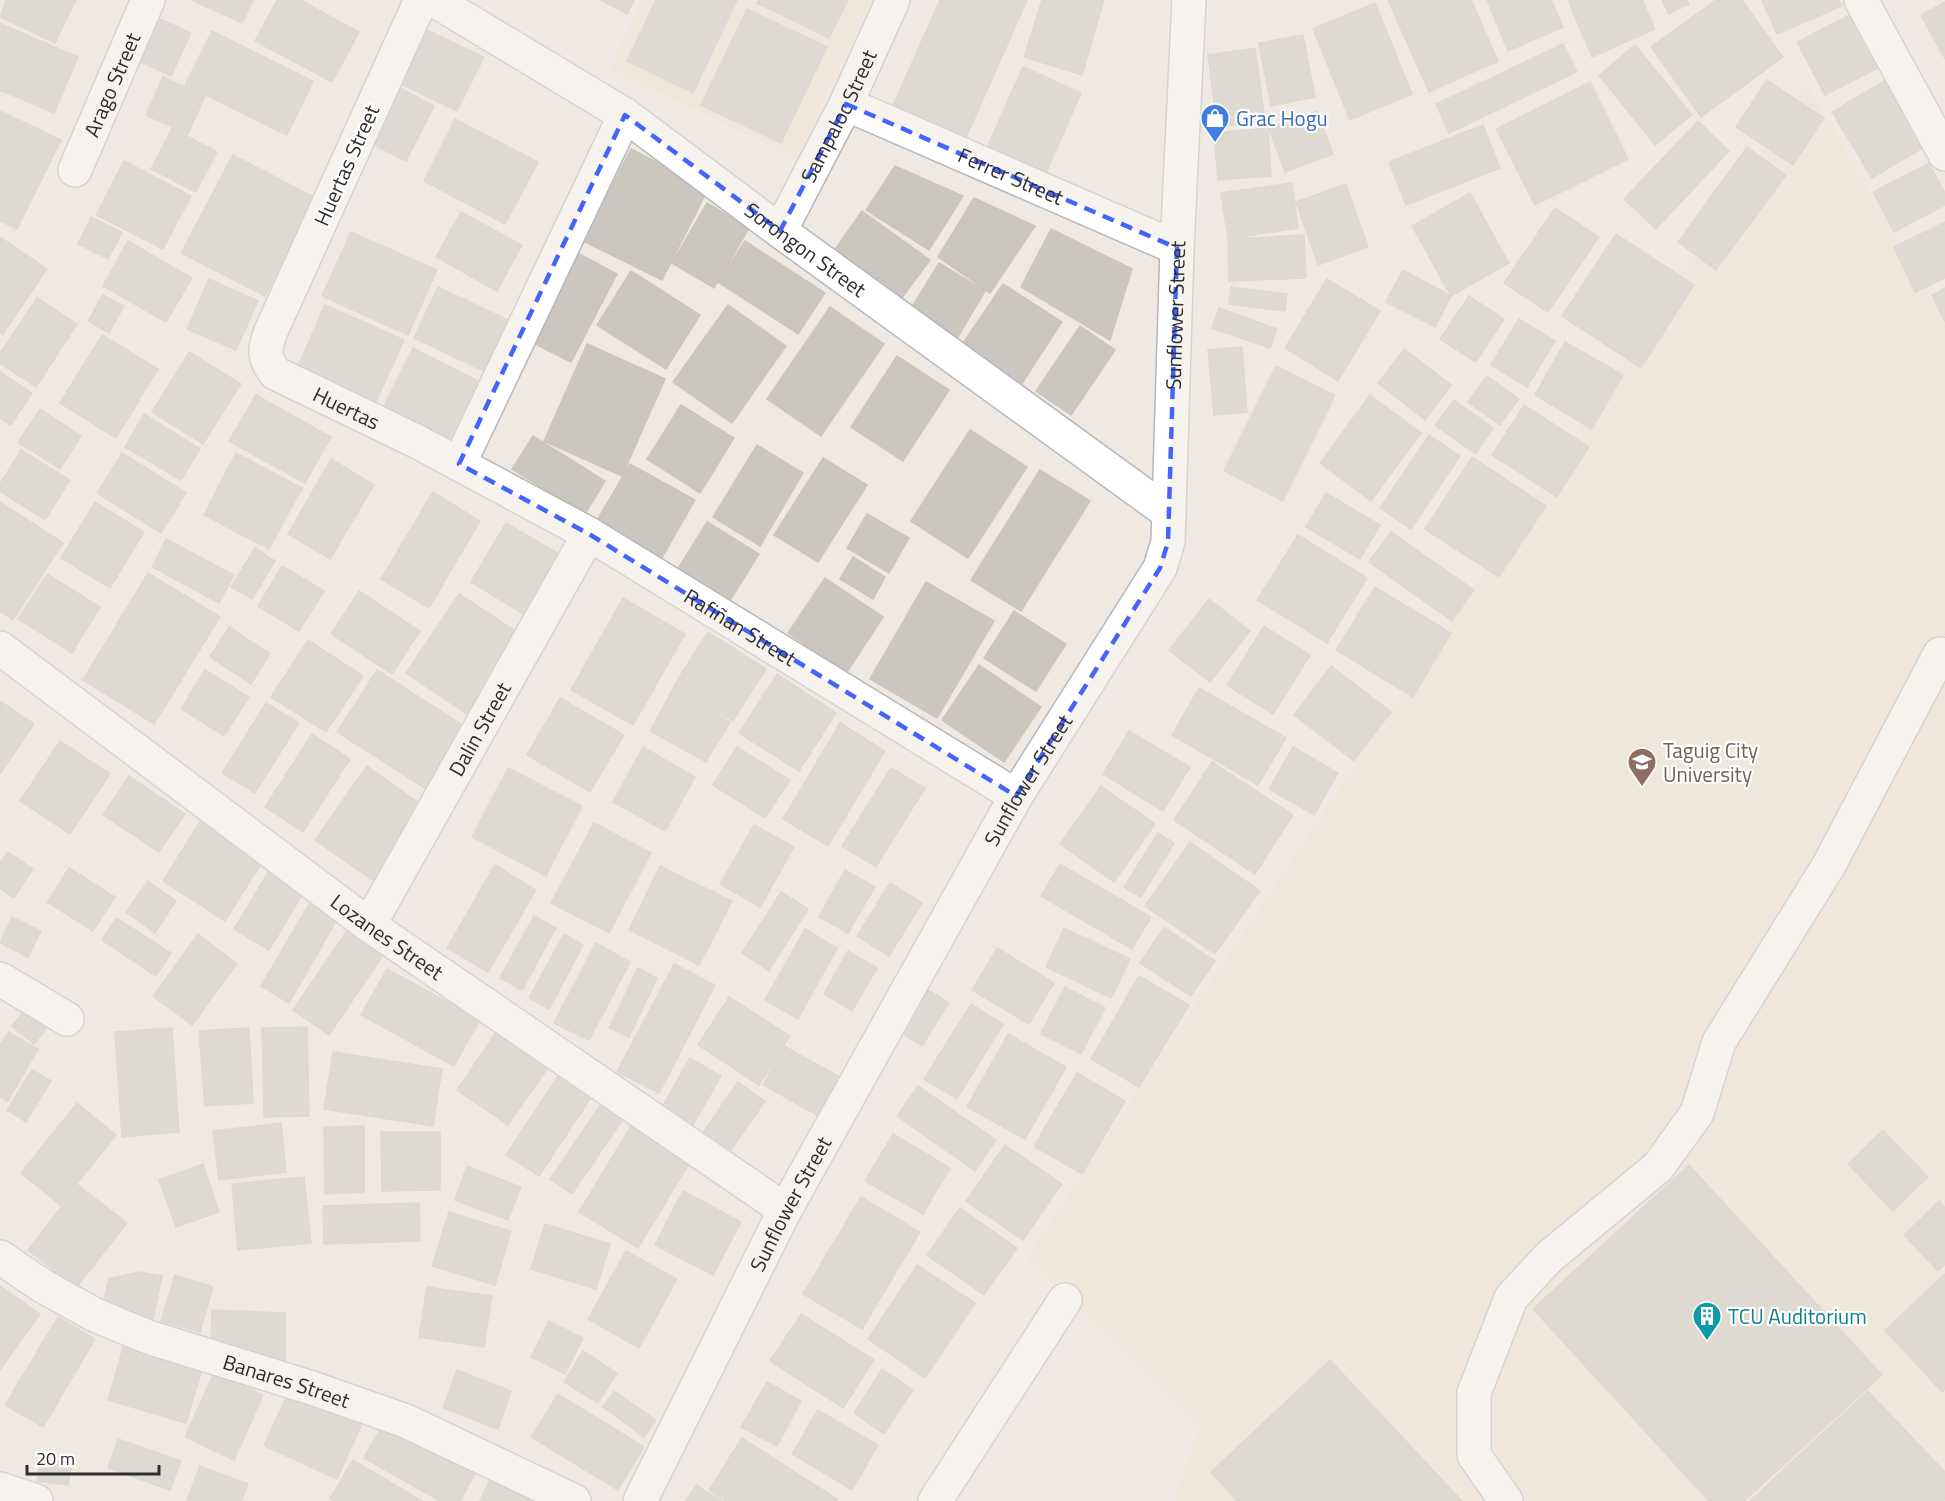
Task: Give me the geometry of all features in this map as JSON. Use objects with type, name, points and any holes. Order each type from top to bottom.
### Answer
[{"type":"street","name":"Arago Street","points":[[75,170],[148,0]]},
{"type":"street","name":"Huertas Street","points":[[272,331],[421,0]]},
{"type":"street","name":"Sorongon Street","points":[[434,0],[625,116],[1169,513]]},
{"type":"street","name":"Sampaloc Street","points":[[780,231],[846,104],[893,0]]},
{"type":"street","name":"Sunflower Street","points":[[640,1501],[784,1210],[1016,796],[1160,568],[1168,542],[1177,248],[1189,0]]},
{"type":"street","points":[[1861,0],[1945,154]]},
{"type":"street","name":"Ferrer Street","points":[[846,104],[1177,248]]},
{"type":"street","points":[[459,464],[625,116]]},
{"type":"street","name":"Huertas","points":[[272,331],[265,348],[267,362],[275,373],[459,464]]},
{"type":"street","name":"Rafiñan Street","points":[[459,464],[589,534],[1016,796]]},
{"type":"street","name":"Dalin Street","points":[[369,925],[589,534]]},
{"type":"street","name":"Lozanes Street","points":[[0,648],[369,925],[784,1210]]},
{"type":"street","points":[[1506,1501],[1474,1455],[1474,1393],[1511,1298],[1549,1257],[1658,1167],[1697,1113],[1719,1042],[1829,865],[1940,654]]},
{"type":"street","points":[[0,980],[67,1019]]},
{"type":"street","name":"Banares Street","points":[[0,1257],[42,1285],[95,1315],[148,1337],[309,1387],[406,1421],[574,1501]]},
{"type":"street","points":[[935,1501],[1065,1300]]},
{"type":"street","points":[[0,1489],[36,1501]]},
{"type":"highlighted area","points":[[846,104],[1177,248],[1168,542],[1160,568],[1016,796],[589,534],[459,464],[625,115],[780,231]]},
{"type":"shaded area","points":[[642,0],[872,0],[796,158],[609,69]]},
{"type":"shaded area","name":"Taguig City University","points":[[1807,85],[1945,317],[1945,1501],[1173,1501],[1200,1427],[1026,1258]]},
{"type":"building","points":[[6,0],[76,0],[55,43],[0,17]]},
{"type":"building","points":[[192,0],[253,0],[242,23]]},
{"type":"building","points":[[277,0],[300,0],[359,32],[332,82],[255,41]]},
{"type":"building","points":[[601,0],[634,0],[627,14]]},
{"type":"building","points":[[656,0],[737,0],[693,93],[627,61]]},
{"type":"building","points":[[759,0],[848,0],[829,38],[757,3]]},
{"type":"building","points":[[940,0],[1027,0],[964,142],[891,110]]},
{"type":"building","points":[[1042,0],[1104,0],[1082,75],[1024,57]]},
{"type":"building","points":[[1388,0],[1471,0],[1498,61],[1429,92]]},
{"type":"building","points":[[1487,0],[1551,0],[1563,27],[1508,51]]},
{"type":"building","points":[[1568,0],[1642,0],[1655,29],[1592,57]]},
{"type":"building","points":[[1662,0],[1687,0],[1689,4],[1669,14]]},
{"type":"building","points":[[1716,0],[1742,0],[1783,57],[1701,117],[1651,47]]},
{"type":"building","points":[[1762,0],[1839,0],[1842,6],[1777,34]]},
{"type":"building","points":[[1945,2],[1945,59],[1921,15]]},
{"type":"building","points":[[1375,3],[1412,94],[1350,120],[1313,29]]},
{"type":"building","points":[[747,9],[827,47],[781,143],[701,105]]},
{"type":"building","points":[[1858,11],[1886,64],[1825,95],[1797,42]]},
{"type":"building","points":[[149,14],[191,33],[171,76],[130,57]]},
{"type":"building","points":[[1,24],[78,57],[54,113],[0,90]]},
{"type":"building","points":[[416,25],[484,57],[457,111],[390,79]]},
{"type":"building","points":[[212,31],[313,81],[287,135],[185,85]]},
{"type":"building","points":[[1303,35],[1315,97],[1271,106],[1259,43]]},
{"type":"building","points":[[1563,44],[1577,72],[1449,133],[1436,104]]},
{"type":"building","points":[[1635,45],[1692,115],[1655,145],[1599,75]]},
{"type":"building","points":[[1255,48],[1265,121],[1217,127],[1208,55]]},
{"type":"building","points":[[1023,67],[1081,93],[1044,178],[985,152]]},
{"type":"building","points":[[163,77],[205,96],[188,134],[146,115]]},
{"type":"building","points":[[1891,77],[1931,143],[1872,178],[1832,112]]},
{"type":"building","points":[[1767,80],[1824,118],[1793,165],[1736,127]]},
{"type":"building","points":[[1590,82],[1628,159],[1535,205],[1496,129]]},
{"type":"building","points":[[395,85],[434,106],[406,161],[367,141]]},
{"type":"building","points":[[0,111],[61,140],[17,229],[0,221]]},
{"type":"building","points":[[1317,111],[1333,154],[1285,172],[1269,129]]},
{"type":"building","points":[[455,119],[538,162],[505,224],[424,181]]},
{"type":"building","points":[[1698,121],[1729,151],[1656,229],[1624,199]]},
{"type":"building","points":[[1483,125],[1500,168],[1406,205],[1389,162]]},
{"type":"building","points":[[172,128],[217,152],[196,192],[151,169]]},
{"type":"building","points":[[1268,128],[1271,176],[1218,180],[1214,133]]},
{"type":"building","points":[[1747,147],[1786,175],[1716,270],[1678,242]]},
{"type":"building","points":[[631,149],[708,189],[662,280],[583,241]]},
{"type":"building","points":[[233,155],[316,198],[265,296],[181,253]]},
{"type":"building","points":[[124,161],[191,196],[163,249],[96,215]]},
{"type":"building","points":[[1929,163],[1945,193],[1945,205],[1894,232],[1873,192]]},
{"type":"building","points":[[895,166],[963,196],[929,250],[866,210]]},
{"type":"building","points":[[1292,183],[1298,228],[1228,239],[1221,193]]},
{"type":"building","points":[[1346,184],[1368,247],[1318,265],[1296,202]]},
{"type":"building","points":[[1470,193],[1509,263],[1451,296],[1412,226]]},
{"type":"building","points":[[974,198],[1035,226],[990,293],[938,257]]},
{"type":"building","points":[[707,203],[749,228],[714,288],[672,263]]},
{"type":"building","points":[[1555,208],[1599,237],[1548,312],[1504,283]]},
{"type":"building","points":[[862,211],[930,260],[896,306],[829,258]]},
{"type":"building","points":[[461,212],[522,245],[497,291],[436,257]]},
{"type":"building","points":[[91,217],[122,232],[108,259],[78,244]]},
{"type":"building","points":[[1945,222],[1945,278],[1915,292],[1894,247]]},
{"type":"building","points":[[1051,229],[1132,269],[1110,340],[1021,287]]},
{"type":"building","points":[[351,232],[437,270],[408,335],[322,296]]},
{"type":"building","points":[[1616,234],[1694,285],[1641,368],[1562,316]]},
{"type":"building","points":[[1304,235],[1306,278],[1229,281],[1228,239]]},
{"type":"building","points":[[0,237],[47,269],[3,334],[0,332]]},
{"type":"building","points":[[128,241],[192,278],[166,322],[103,286]]},
{"type":"building","points":[[745,241],[825,293],[798,334],[718,282]]},
{"type":"building","points":[[572,250],[617,274],[571,362],[525,339]]},
{"type":"building","points":[[939,263],[985,291],[955,342],[908,314]]},
{"type":"building","points":[[1403,270],[1451,296],[1435,327],[1386,302]]},
{"type":"building","points":[[631,271],[700,315],[666,369],[597,325]]},
{"type":"building","points":[[209,279],[258,301],[236,350],[187,329]]},
{"type":"building","points":[[1327,279],[1380,311],[1338,381],[1285,348]]},
{"type":"building","points":[[1003,284],[1062,322],[1021,385],[961,346]]},
{"type":"building","points":[[438,287],[514,323],[490,374],[414,338]]},
{"type":"building","points":[[1231,287],[1287,294],[1285,311],[1229,304]]},
{"type":"building","points":[[1945,288],[1945,322],[1932,295]]},
{"type":"building","points":[[103,295],[124,306],[109,333],[88,321]]},
{"type":"building","points":[[1469,296],[1504,319],[1476,362],[1440,339]]},
{"type":"building","points":[[37,298],[77,324],[36,387],[0,363],[0,353]]},
{"type":"building","points":[[325,305],[404,340],[370,415],[292,380]]},
{"type":"building","points":[[728,305],[786,346],[732,423],[673,382]]},
{"type":"building","points":[[830,307],[884,344],[821,436],[767,399]]},
{"type":"building","points":[[1219,308],[1277,329],[1270,348],[1212,328]]},
{"type":"building","points":[[1519,319],[1555,341],[1527,387],[1491,365]]},
{"type":"building","points":[[1080,326],[1115,350],[1071,415],[1036,391]]},
{"type":"building","points":[[102,335],[158,369],[116,438],[60,403]]},
{"type":"building","points":[[1565,342],[1623,375],[1592,429],[1535,395]]},
{"type":"building","points":[[587,344],[665,379],[622,476],[544,441]]},
{"type":"building","points":[[1242,347],[1247,412],[1214,415],[1208,350]]},
{"type":"building","points":[[413,348],[486,385],[451,455],[378,418]]},
{"type":"building","points":[[1404,349],[1451,385],[1425,420],[1378,383]]},
{"type":"building","points":[[189,352],[241,384],[203,444],[152,412]]},
{"type":"building","points":[[897,356],[949,390],[903,461],[851,427]]},
{"type":"building","points":[[1276,366],[1335,395],[1283,501],[1224,471]]},
{"type":"building","points":[[0,372],[32,393],[11,425],[0,418]]},
{"type":"building","points":[[1487,376],[1519,399],[1500,425],[1468,402]]},
{"type":"building","points":[[256,395],[331,437],[305,483],[229,441]]},
{"type":"building","points":[[1370,395],[1421,433],[1371,501],[1320,463]]},
{"type":"building","points":[[1454,400],[1493,428],[1476,454],[1435,425]]},
{"type":"building","points":[[681,405],[734,438],[700,493],[647,459]]},
{"type":"building","points":[[1524,405],[1589,447],[1557,497],[1492,455]]},
{"type":"building","points":[[40,409],[81,436],[60,469],[18,442]]},
{"type":"building","points":[[144,414],[200,449],[181,480],[125,447]]},
{"type":"building","points":[[970,430],[1027,467],[968,558],[911,521]]},
{"type":"building","points":[[1429,435],[1460,456],[1411,529],[1380,508]]},
{"type":"building","points":[[533,436],[605,481],[585,514],[512,469]]},
{"type":"building","points":[[757,445],[803,473],[760,546],[713,517]]},
{"type":"building","points":[[21,450],[70,480],[45,520],[0,491],[0,484]]},
{"type":"building","points":[[122,453],[186,493],[161,533],[97,493]]},
{"type":"building","points":[[236,453],[302,488],[269,549],[204,515]]},
{"type":"building","points":[[1472,457],[1546,506],[1499,577],[1425,529]]},
{"type":"building","points":[[823,458],[867,485],[818,562],[774,535]]},
{"type":"building","points":[[331,459],[374,485],[330,559],[288,534]]},
{"type":"building","points":[[630,464],[695,500],[660,561],[595,524]]},
{"type":"building","points":[[1040,470],[1090,501],[1021,611],[971,580]]},
{"type":"building","points":[[433,492],[480,521],[429,608],[381,579]]},
{"type":"building","points":[[1326,493],[1380,525],[1360,559],[1306,527]]},
{"type":"building","points":[[0,502],[63,543],[13,620],[0,611]]},
{"type":"building","points":[[95,502],[144,532],[110,588],[61,558]]},
{"type":"building","points":[[867,514],[909,538],[889,573],[847,548]]},
{"type":"building","points":[[707,522],[759,554],[729,602],[677,570]]},
{"type":"building","points":[[506,523],[566,558],[530,618],[471,582]]},
{"type":"building","points":[[1391,532],[1474,590],[1452,621],[1369,562]]},
{"type":"building","points":[[1298,535],[1367,578],[1327,643],[1257,600]]},
{"type":"building","points":[[166,539],[234,575],[219,603],[152,567]]},
{"type":"building","points":[[255,548],[275,561],[252,599],[231,587]]},
{"type":"building","points":[[853,557],[885,577],[873,599],[840,579]]},
{"type":"building","points":[[282,566],[324,591],[299,631],[258,606]]},
{"type":"building","points":[[148,573],[220,617],[154,724],[83,680]]},
{"type":"building","points":[[47,574],[100,607],[72,653],[18,619]]},
{"type":"building","points":[[825,578],[883,617],[847,672],[788,633]]},
{"type":"building","points":[[926,582],[994,621],[937,718],[870,679]]},
{"type":"building","points":[[1375,587],[1451,633],[1413,697],[1336,650]]},
{"type":"building","points":[[359,591],[420,631],[392,674],[331,634]]},
{"type":"building","points":[[459,594],[529,640],[476,720],[406,673]]},
{"type":"building","points":[[623,598],[685,634],[633,725],[571,690]]},
{"type":"building","points":[[1209,599],[1250,631],[1210,682],[1169,650]]},
{"type":"building","points":[[1014,611],[1066,644],[1036,691],[984,658]]},
{"type":"building","points":[[1264,626],[1310,655],[1273,714],[1227,685]]},
{"type":"building","points":[[229,627],[270,654],[251,684],[210,657]]},
{"type":"building","points":[[708,632],[766,669],[733,721],[675,684]]},
{"type":"building","points":[[308,640],[363,676],[326,732],[271,697]]},
{"type":"building","points":[[979,665],[1041,707],[1004,762],[942,720]]},
{"type":"building","points":[[1331,666],[1391,712],[1354,761],[1294,715]]},
{"type":"building","points":[[205,670],[249,697],[224,736],[181,709]]},
{"type":"building","points":[[377,670],[473,732],[434,794],[337,732]]},
{"type":"building","points":[[777,674],[836,713],[799,771],[739,733]]},
{"type":"building","points":[[675,685],[730,722],[706,762],[650,731]]},
{"type":"building","points":[[1199,688],[1286,738],[1258,785],[1172,735]]},
{"type":"building","points":[[560,698],[624,735],[590,792],[527,755]]},
{"type":"building","points":[[0,701],[34,724],[0,774]]},
{"type":"building","points":[[266,703],[299,723],[255,793],[222,773]]},
{"type":"building","points":[[840,723],[885,751],[828,846],[783,819]]},
{"type":"building","points":[[1129,731],[1190,767],[1163,811],[1103,774]]},
{"type":"building","points":[[312,734],[350,759],[303,832],[265,807]]},
{"type":"building","points":[[60,741],[110,774],[70,834],[20,801]]},
{"type":"building","points":[[643,747],[695,777],[665,831],[613,802]]},
{"type":"building","points":[[737,747],[790,780],[765,818],[713,785]]},
{"type":"building","points":[[1293,747],[1338,773],[1314,815],[1269,789]]},
{"type":"building","points":[[1212,762],[1293,815],[1255,874],[1174,820]]},
{"type":"building","points":[[367,766],[430,811],[378,884],[315,840]]},
{"type":"building","points":[[508,768],[582,806],[546,876],[472,837]]},
{"type":"building","points":[[891,768],[925,788],[876,867],[842,846]]},
{"type":"building","points":[[129,776],[185,814],[159,852],[103,815]]},
{"type":"building","points":[[1101,786],[1155,824],[1114,882],[1060,844]]},
{"type":"building","points":[[203,817],[266,856],[225,921],[163,881]]},
{"type":"building","points":[[594,823],[651,853],[609,933],[551,903]]},
{"type":"building","points":[[754,825],[794,847],[760,907],[720,884]]},
{"type":"building","points":[[1158,833],[1174,843],[1141,897],[1124,887]]},
{"type":"building","points":[[1190,842],[1260,891],[1215,954],[1145,906]]},
{"type":"building","points":[[8,852],[33,869],[14,898],[0,888],[0,863]]},
{"type":"building","points":[[1060,864],[1151,917],[1132,949],[1041,896]]},
{"type":"building","points":[[495,865],[536,890],[488,972],[447,948]]},
{"type":"building","points":[[272,866],[307,887],[269,950],[234,929]]},
{"type":"building","points":[[660,866],[732,901],[699,965],[629,930]]},
{"type":"building","points":[[69,868],[115,897],[93,931],[47,902]]},
{"type":"building","points":[[845,870],[875,887],[848,933],[819,917]]},
{"type":"building","points":[[148,881],[176,901],[155,933],[126,912]]},
{"type":"building","points":[[890,883],[922,903],[889,956],[857,936]]},
{"type":"building","points":[[781,892],[808,909],[769,971],[742,953]]},
{"type":"building","points":[[309,904],[336,921],[289,1003],[261,986]]},
{"type":"building","points":[[534,916],[556,928],[522,990],[500,978]]},
{"type":"building","points":[[12,917],[41,931],[28,957],[0,943]]},
{"type":"building","points":[[116,918],[171,953],[156,976],[102,940]]},
{"type":"building","points":[[1164,927],[1215,961],[1191,996],[1140,963]]},
{"type":"building","points":[[1064,928],[1130,959],[1111,998],[1046,967]]},
{"type":"building","points":[[348,929],[384,954],[329,1035],[293,1010]]},
{"type":"building","points":[[805,929],[837,948],[798,1019],[765,1000]]},
{"type":"building","points":[[198,934],[237,964],[192,1025],[153,996]]},
{"type":"building","points":[[564,934],[583,945],[549,1009],[529,998]]},
{"type":"building","points":[[596,943],[630,962],[589,1040],[554,1023]]},
{"type":"building","points":[[997,948],[1054,983],[1029,1024],[972,990]]},
{"type":"building","points":[[848,951],[877,968],[852,1011],[824,994]]},
{"type":"building","points":[[674,964],[715,985],[659,1093],[617,1072]]},
{"type":"building","points":[[638,968],[657,978],[629,1037],[609,1028]]},
{"type":"building","points":[[387,969],[480,1020],[454,1066],[361,1015]]},
{"type":"building","points":[[1139,976],[1189,1005],[1139,1087],[1091,1059]]},
{"type":"building","points":[[920,985],[949,1003],[922,1046],[893,1028]]},
{"type":"building","points":[[1065,987],[1105,1008],[1081,1054],[1041,1034]]},
{"type":"building","points":[[729,997],[790,1036],[759,1085],[698,1045]]},
{"type":"building","points":[[971,1004],[1003,1024],[957,1099],[924,1079]]},
{"type":"building","points":[[26,1008],[48,1026],[34,1044],[12,1026]]},
{"type":"building","points":[[307,1027],[309,1116],[264,1117],[262,1028]]},
{"type":"building","points":[[172,1028],[179,1132],[122,1137],[115,1032]]},
{"type":"building","points":[[249,1028],[253,1103],[205,1106],[199,1031]]},
{"type":"building","points":[[8,1032],[38,1049],[8,1101],[0,1097],[0,1045]]},
{"type":"building","points":[[495,1034],[547,1069],[508,1125],[457,1090]]},
{"type":"building","points":[[1008,1034],[1066,1067],[1025,1139],[967,1107]]},
{"type":"building","points":[[784,1046],[840,1077],[819,1116],[763,1085]]},
{"type":"building","points":[[333,1052],[442,1069],[433,1126],[324,1109]]},
{"type":"building","points":[[690,1058],[721,1076],[692,1127],[661,1109]]},
{"type":"building","points":[[32,1070],[51,1081],[26,1122],[7,1110]]},
{"type":"building","points":[[1077,1073],[1125,1101],[1082,1174],[1034,1146]]},
{"type":"building","points":[[558,1076],[591,1098],[539,1176],[506,1155]]},
{"type":"building","points":[[738,1082],[765,1101],[729,1153],[701,1135]]},
{"type":"building","points":[[918,1086],[996,1140],[975,1171],[897,1116]]},
{"type":"building","points":[[77,1103],[116,1135],[60,1205],[21,1173]]},
{"type":"building","points":[[601,1104],[623,1119],[572,1194],[550,1179]]},
{"type":"building","points":[[281,1123],[286,1172],[219,1180],[213,1131]]},
{"type":"building","points":[[364,1126],[364,1192],[325,1194],[324,1127]]},
{"type":"building","points":[[631,1126],[690,1162],[638,1248],[579,1212]]},
{"type":"building","points":[[1883,1130],[1928,1177],[1893,1211],[1848,1164]]},
{"type":"building","points":[[381,1132],[440,1132],[440,1190],[382,1191]]},
{"type":"building","points":[[893,1134],[950,1168],[923,1214],[865,1181]]},
{"type":"building","points":[[1005,1145],[1062,1184],[1023,1240],[966,1201]]},
{"type":"building","points":[[203,1164],[219,1212],[176,1227],[159,1180]]},
{"type":"building","name":"TCU Auditorium","points":[[1689,1165],[1882,1375],[1744,1501],[1709,1501],[1533,1309]]},
{"type":"building","points":[[467,1166],[521,1187],[508,1220],[455,1200]]},
{"type":"building","points":[[304,1177],[311,1243],[238,1250],[232,1184]]},
{"type":"building","points":[[78,1185],[127,1223],[76,1288],[28,1250]]},
{"type":"building","points":[[683,1191],[741,1222],[713,1275],[655,1245]]},
{"type":"building","points":[[861,1197],[920,1232],[862,1329],[803,1294]]},
{"type":"building","points":[[1939,1201],[1945,1208],[1945,1264],[1938,1271],[1904,1235]]},
{"type":"building","points":[[419,1203],[420,1241],[324,1244],[323,1206]]},
{"type":"building","points":[[960,1208],[1017,1248],[984,1295],[927,1255]]},
{"type":"building","points":[[449,1212],[511,1231],[495,1285],[432,1266]]},
{"type":"building","points":[[545,1224],[610,1244],[596,1289],[531,1269]]},
{"type":"building","points":[[626,1251],[677,1279],[639,1348],[588,1319]]},
{"type":"building","points":[[917,1265],[975,1303],[925,1378],[868,1339]]},
{"type":"building","points":[[139,1272],[162,1276],[153,1319],[102,1308],[109,1279]]},
{"type":"building","points":[[1945,1274],[1945,1389],[1942,1392],[1885,1330]]},
{"type":"building","points":[[175,1275],[213,1287],[200,1332],[161,1321]]},
{"type":"building","points":[[0,1286],[40,1314],[0,1370]]},
{"type":"building","points":[[427,1287],[492,1296],[484,1347],[419,1337]]},
{"type":"building","points":[[212,1310],[285,1313],[285,1366],[211,1344]]},
{"type":"building","points":[[801,1314],[874,1360],[843,1408],[770,1361]]},
{"type":"building","points":[[58,1317],[95,1339],[43,1427],[5,1405]]},
{"type":"building","points":[[549,1321],[583,1338],[565,1374],[531,1357]]},
{"type":"building","points":[[128,1331],[207,1353],[186,1423],[108,1400]]},
{"type":"building","points":[[583,1351],[617,1373],[598,1403],[564,1382]]},
{"type":"building","points":[[1330,1360],[1462,1501],[1237,1501],[1211,1472]]},
{"type":"building","points":[[300,1367],[373,1399],[337,1479],[264,1446]]},
{"type":"building","points":[[882,1369],[913,1390],[884,1434],[854,1413]]},
{"type":"building","points":[[457,1370],[511,1391],[498,1429],[443,1408]]},
{"type":"building","points":[[214,1373],[263,1395],[234,1460],[185,1437]]},
{"type":"building","points":[[767,1382],[801,1401],[777,1446],[741,1427]]},
{"type":"building","points":[[614,1391],[656,1420],[644,1437],[603,1407]]},
{"type":"building","points":[[1868,1391],[1945,1472],[1945,1499],[1942,1501],[1750,1501]]},
{"type":"building","points":[[558,1394],[644,1447],[618,1490],[531,1437]]},
{"type":"building","points":[[394,1405],[485,1455],[460,1501],[440,1501],[364,1458]]},
{"type":"building","points":[[818,1410],[878,1445],[852,1490],[792,1454]]},
{"type":"building","points":[[742,1438],[837,1499],[836,1501],[725,1501],[709,1490]]},
{"type":"building","points":[[118,1439],[181,1461],[170,1490],[108,1468]]},
{"type":"building","points":[[40,1458],[72,1462],[68,1485],[37,1481]]},
{"type":"building","points":[[353,1460],[422,1501],[334,1501],[330,1498]]},
{"type":"building","points":[[499,1461],[584,1501],[480,1501]]},
{"type":"building","points":[[200,1466],[248,1484],[241,1501],[187,1500]]},
{"type":"building","points":[[696,1485],[721,1501],[686,1501]]},
{"type":"place","name":"Grac Hogu","points":[[1215,144]]},
{"type":"place","name":"Taguig City University","points":[[1642,788]]},
{"type":"place","name":"TCU Auditorium","points":[[1707,1342]]}]
